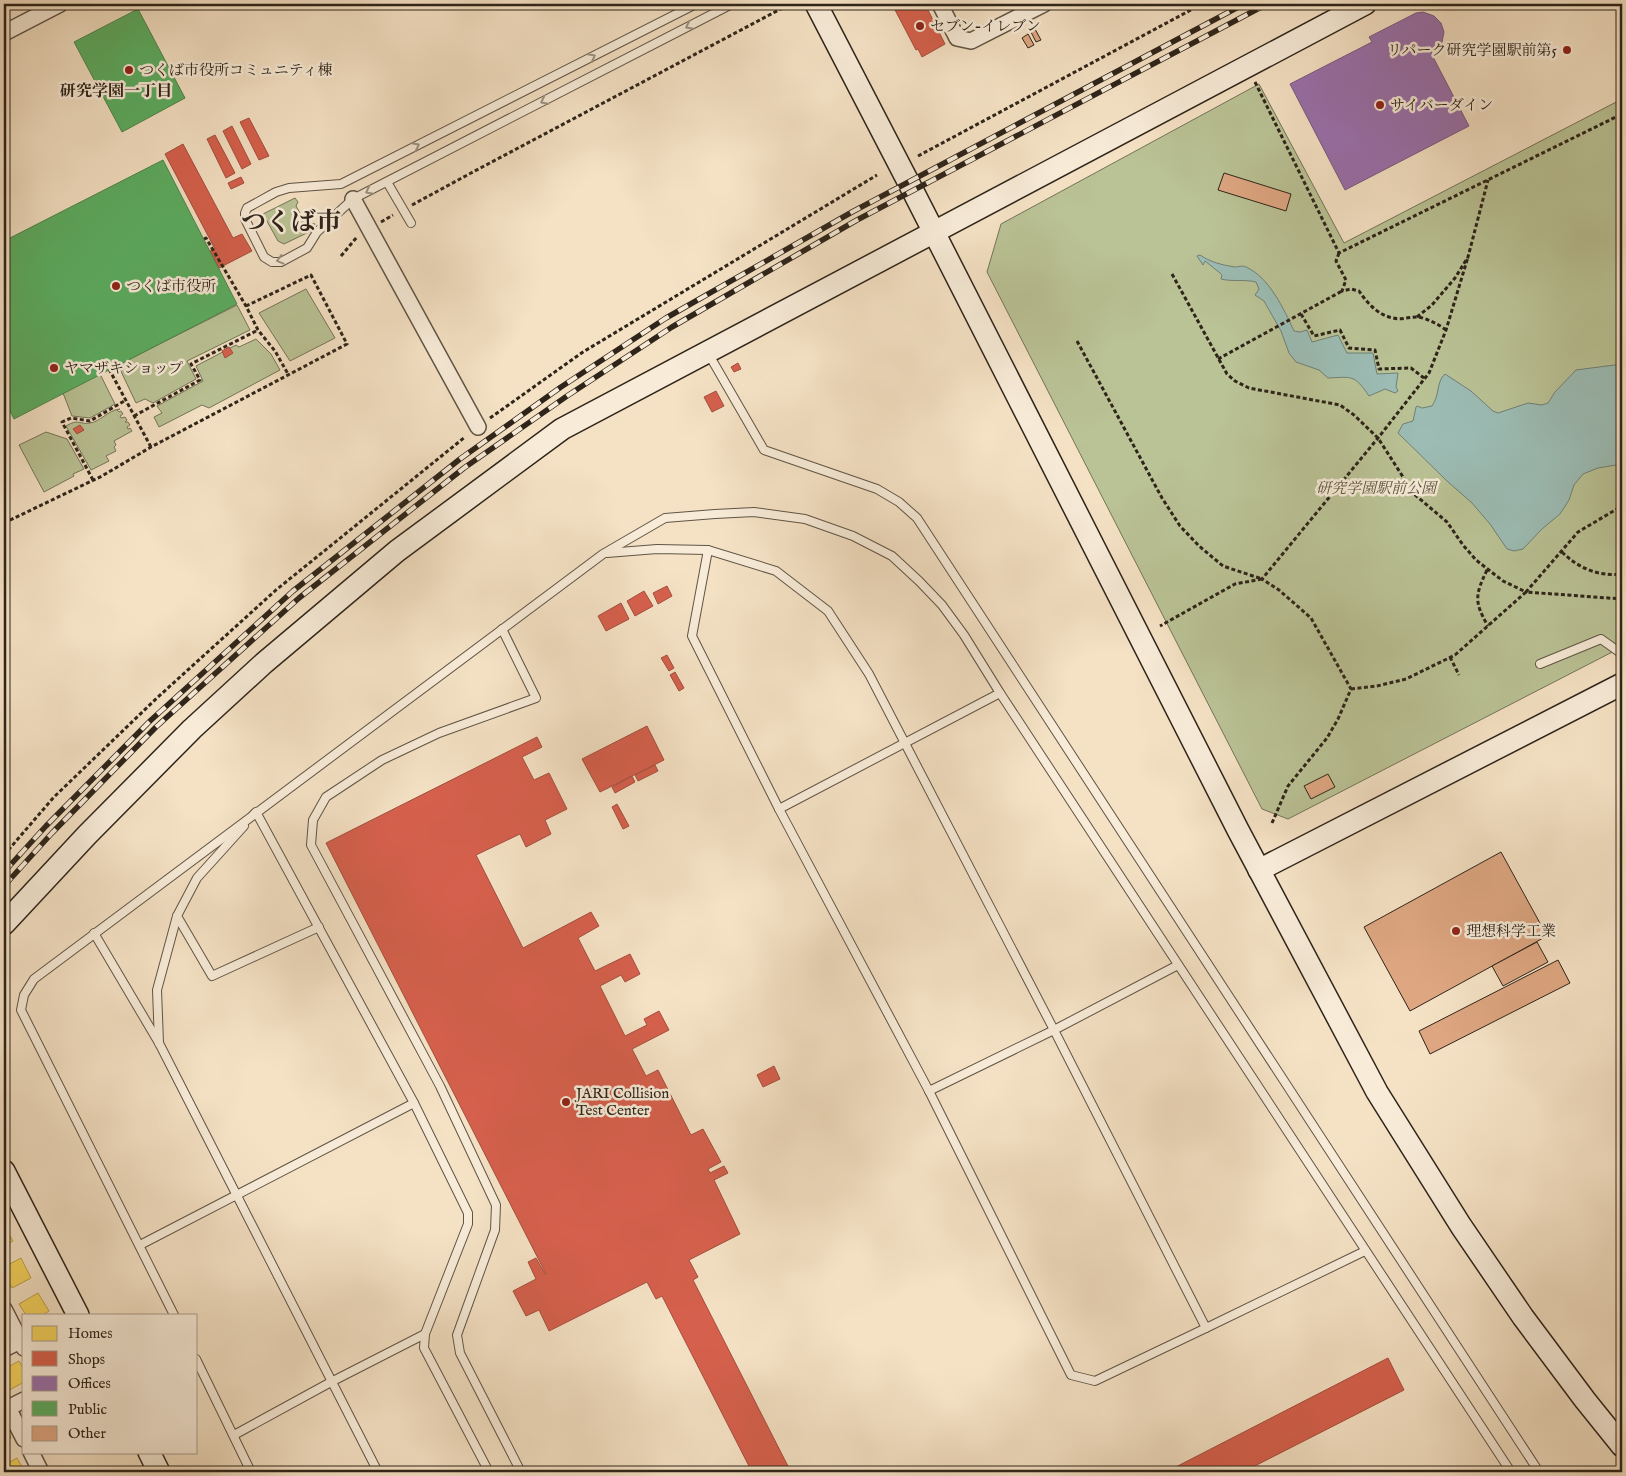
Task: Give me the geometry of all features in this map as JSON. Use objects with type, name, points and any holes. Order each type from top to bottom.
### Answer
[{"type":"street","points":[[4,32],[60,4]]},
{"type":"street","points":[[816,4],[1259,870],[1377,1092],[1523,1317],[1622,1446]]},
{"type":"street","points":[[940,4],[957,38],[971,41],[1044,4]]},
{"type":"street","points":[[4,924],[87,835],[192,729],[264,663],[397,551],[562,429],[1365,4]]},
{"type":"street","points":[[353,200],[478,427]]},
{"type":"street","points":[[1259,870],[1622,684]]},
{"type":"street","points":[[4,1171],[77,1314]]},
{"type":"street","points":[[4,1309],[22,1344],[4,1349]]},
{"type":"street","points":[[22,1401],[6,1409],[22,1436]]},
{"type":"street","points":[[31,1454],[41,1472]]},
{"type":"street","points":[[150,1454],[159,1472]]},
{"type":"lane","points":[[696,4],[341,184],[289,188],[276,192],[248,208],[245,218],[264,256],[272,262],[281,262],[307,248],[317,232],[353,200],[732,4]]},
{"type":"lane","points":[[387,182],[411,223]]},
{"type":"lane","points":[[707,352],[764,450],[877,489],[899,502],[917,518],[1539,1472]]},
{"type":"lane","points":[[174,1314],[21,1010],[24,995],[34,979],[603,554],[665,518],[754,512],[804,519],[853,536],[892,556],[942,605],[964,634],[1000,693],[1511,1472]]},
{"type":"lane","points":[[603,554],[657,549],[708,550],[776,571],[828,610],[869,674],[1206,1328]]},
{"type":"lane","points":[[708,550],[692,636],[780,809],[929,1091],[1071,1375],[1095,1381],[1365,1251]]},
{"type":"lane","points":[[502,629],[536,698],[439,733],[382,760],[326,797],[313,820],[311,845],[440,1086],[496,1205],[495,1230],[457,1335],[460,1353],[521,1472]]},
{"type":"lane","points":[[1540,664],[1600,639],[1622,654]]},
{"type":"lane","points":[[780,809],[1000,693]]},
{"type":"lane","points":[[159,1043],[157,990],[177,916],[197,878],[256,812]]},
{"type":"lane","points":[[256,812],[414,1103],[468,1214],[468,1224],[425,1334],[424,1348],[489,1472]]},
{"type":"lane","points":[[177,916],[212,976],[319,927]]},
{"type":"lane","points":[[94,933],[159,1043],[378,1472]]},
{"type":"lane","points":[[929,1091],[1054,1030],[1178,964]]},
{"type":"lane","points":[[140,1245],[414,1103]]},
{"type":"lane","points":[[234,1435],[425,1334]]},
{"type":"lane","points":[[198,1363],[251,1472]]},
{"type":"path","points":[[341,256],[361,233],[471,172],[790,4]]},
{"type":"path","points":[[918,156],[1202,4]]},
{"type":"path","points":[[1254,81],[1338,254],[1336,261],[1346,280],[1342,291]]},
{"type":"path","points":[[1338,254],[1622,114]]},
{"type":"path","points":[[4,855],[54,797],[158,697],[254,610],[391,496],[478,427],[583,352],[878,175]]},
{"type":"path","points":[[1160,626],[1235,584],[1262,580],[1425,378],[1446,330],[1468,257],[1488,180]]},
{"type":"path","points":[[204,239],[206,238],[258,330],[275,350],[288,374]]},
{"type":"path","points":[[1417,318],[1432,305],[1455,278],[1468,257]]},
{"type":"path","points":[[1172,274],[1227,374],[1235,381],[1249,388],[1340,405],[1354,415],[1378,438],[1414,494],[1447,522],[1463,545],[1487,570],[1526,592],[1622,599]]},
{"type":"path","points":[[4,524],[93,480],[151,447],[347,344],[311,275],[246,306]]},
{"type":"path","points":[[1218,359],[1342,291],[1351,289],[1359,291],[1377,312],[1392,318],[1417,318],[1437,323],[1446,330]]},
{"type":"path","points":[[1301,314],[1314,336],[1340,330],[1349,348],[1375,350],[1380,369],[1411,368],[1425,378]]},
{"type":"path","points":[[134,416],[200,380],[192,364],[258,330]]},
{"type":"path","points":[[1077,341],[1162,498],[1180,526],[1199,546],[1223,566],[1262,580],[1279,590],[1311,618],[1351,689]]},
{"type":"path","points":[[109,369],[151,447]]},
{"type":"path","points":[[93,480],[62,422],[71,418],[90,421],[126,400]]},
{"type":"path","points":[[1351,689],[1377,686],[1406,679],[1455,654],[1526,592],[1578,532],[1622,506]]},
{"type":"path","points":[[1562,552],[1572,562],[1588,570],[1604,575],[1622,574]]},
{"type":"path","points":[[1487,570],[1476,598],[1480,612],[1488,626]]},
{"type":"path","points":[[1450,657],[1459,675]]},
{"type":"path","points":[[1272,823],[1288,786],[1327,738],[1338,719],[1351,689]]},
{"type":"green space","name":"研究学園駅前公園","points":[[1259,84],[1344,243],[1622,99],[1622,647],[1288,819],[1262,809],[987,272],[1001,224]]},
{"type":"green space","points":[[295,198],[298,202],[296,206],[305,222],[315,224],[311,231],[284,244],[278,241],[263,214]]},
{"type":"green space","points":[[306,289],[335,338],[290,361],[259,313]]},
{"type":"green space","points":[[237,305],[250,330],[187,361],[196,379],[153,403],[145,399],[136,403],[118,365]]},
{"type":"green space","points":[[256,339],[271,354],[280,370],[209,408],[202,405],[159,427],[154,417],[162,413],[157,406],[203,381],[196,366],[236,345],[239,347]]},
{"type":"green space","points":[[100,374],[115,404],[90,418],[72,416],[63,393]]},
{"type":"green space","points":[[120,409],[117,410],[123,414],[120,416],[121,418],[125,417],[127,420],[125,422],[128,422],[130,425],[127,427],[128,429],[130,428],[132,431],[114,441],[116,451],[106,456],[109,461],[91,470],[66,426],[74,422],[94,422],[112,411]]},
{"type":"green space","points":[[46,432],[67,439],[84,469],[44,492],[19,445]]},
{"type":"water","points":[[1200,255],[1216,263],[1235,267],[1245,266],[1262,278],[1275,294],[1294,331],[1307,330],[1312,342],[1338,335],[1347,353],[1373,353],[1377,374],[1398,373],[1396,387],[1398,391],[1395,393],[1385,389],[1369,396],[1360,384],[1352,378],[1328,378],[1319,370],[1296,362],[1289,353],[1281,331],[1264,301],[1255,295],[1259,289],[1256,282],[1221,279],[1222,275],[1205,261],[1203,265],[1197,256]]},
{"type":"water","points":[[1622,364],[1622,464],[1598,468],[1583,474],[1574,485],[1569,500],[1560,514],[1523,549],[1514,551],[1507,549],[1490,524],[1472,503],[1398,433],[1403,424],[1413,421],[1417,406],[1422,408],[1432,406],[1440,381],[1445,374],[1471,391],[1493,411],[1498,413],[1528,403],[1542,405],[1548,403],[1555,392],[1576,370]]},
{"type":"building: Homes","points":[[4,1226],[13,1241],[4,1246]]},
{"type":"building: Homes","points":[[21,1258],[31,1278],[12,1288],[4,1273],[4,1267]]},
{"type":"building: Homes","points":[[38,1293],[49,1311],[44,1314],[25,1314],[19,1304]]},
{"type":"building: Homes","points":[[19,1361],[22,1366],[22,1383],[4,1393],[4,1369]]},
{"type":"building: Homes","points":[[4,1425],[11,1438],[4,1441]]},
{"type":"building: Homes","points":[[17,1458],[25,1472],[4,1472],[4,1465]]},
{"type":"building: Shops","name":"セブン-イレブン","points":[[901,4],[902,7],[908,4],[925,4],[945,44],[922,57],[918,49],[916,50],[894,8]]},
{"type":"building: Shops","points":[[249,118],[269,156],[259,160],[240,122]]},
{"type":"building: Shops","points":[[232,126],[251,164],[242,169],[223,131]]},
{"type":"building: Shops","points":[[215,135],[235,173],[226,178],[207,139]]},
{"type":"building: Shops","points":[[183,144],[233,238],[242,234],[252,251],[219,268],[210,251],[215,249],[165,154]]},
{"type":"building: Shops","points":[[241,177],[244,183],[231,189],[228,183]]},
{"type":"building: Shops","points":[[229,347],[233,353],[225,358],[222,351]]},
{"type":"building: Shops","points":[[738,363],[741,369],[734,372],[731,367]]},
{"type":"building: Shops","points":[[716,391],[724,406],[712,412],[704,397]]},
{"type":"building: Shops","points":[[80,425],[84,430],[77,434],[73,429]]},
{"type":"building: Shops","points":[[667,586],[672,596],[658,604],[653,593]]},
{"type":"building: Shops","points":[[644,591],[653,606],[635,616],[627,601]]},
{"type":"building: Shops","points":[[621,603],[629,619],[606,631],[598,616]]},
{"type":"building: Shops","points":[[667,655],[674,668],[669,671],[661,658]]},
{"type":"building: Shops","points":[[675,672],[684,688],[679,691],[670,675]]},
{"type":"building: Shops","points":[[647,726],[664,760],[600,792],[582,759]]},
{"type":"building: Shops","name":"JARI Collision Test Center","points":[[537,737],[542,747],[522,757],[534,780],[549,773],[567,809],[545,820],[551,834],[526,847],[520,834],[476,855],[523,948],[591,912],[599,926],[578,938],[595,971],[630,954],[640,974],[625,982],[621,975],[600,986],[625,1036],[647,1025],[644,1019],[659,1011],[669,1030],[632,1049],[646,1076],[658,1070],[691,1135],[703,1129],[721,1162],[708,1169],[710,1173],[724,1166],[728,1173],[714,1180],[740,1234],[689,1260],[698,1277],[693,1280],[791,1472],[752,1472],[662,1296],[656,1299],[647,1282],[549,1331],[539,1310],[526,1316],[513,1291],[536,1279],[528,1262],[536,1258],[546,1274],[326,843]]},
{"type":"building: Shops","points":[[655,765],[658,771],[638,781],[635,775]]},
{"type":"building: Shops","points":[[632,776],[635,782],[615,793],[612,787]]},
{"type":"building: Shops","points":[[617,804],[629,826],[623,829],[612,807]]},
{"type":"building: Shops","points":[[774,1066],[780,1079],[763,1087],[757,1075]]},
{"type":"building: Shops","points":[[1388,1358],[1404,1390],[1243,1472],[1166,1472]]},
{"type":"building: Offices","name":"サイバーダイン","points":[[1423,12],[1434,16],[1441,23],[1444,32],[1442,42],[1431,53],[1469,126],[1345,190],[1290,84],[1372,42],[1369,37],[1416,13]]},
{"type":"building: Public","name":"つくば市役所コミュニティ棟","points":[[138,9],[185,98],[122,132],[74,42]]},
{"type":"building: Public","name":"つくば市役所","points":[[163,160],[237,304],[14,419],[4,399],[4,241]]},
{"type":"building: Other","points":[[1035,29],[1041,40],[1036,42],[1031,32]]},
{"type":"building: Other","points":[[1028,34],[1034,45],[1028,48],[1022,38]]},
{"type":"building: Other","points":[[1224,173],[1291,194],[1286,211],[1218,190]]},
{"type":"building: Other","points":[[1328,774],[1335,787],[1311,799],[1304,786]]},
{"type":"building: Other","name":"理想科学工業","points":[[1501,852],[1547,936],[1410,1011],[1364,927]]},
{"type":"building: Other","points":[[1537,942],[1548,962],[1503,986],[1492,966]]},
{"type":"building: Other","points":[[1558,960],[1570,983],[1430,1054],[1419,1031]]},
{"type":"railway","points":[[4,872],[46,826],[150,721],[293,591],[460,459],[561,387],[666,318],[852,212],[1244,4]]},
{"type":"railway","points":[[4,886],[52,833],[156,727],[299,598],[464,468],[567,396],[672,327],[857,220],[1267,4]]},
{"type":"place","name":"セブン-イレブン","points":[[920,26]]},
{"type":"place","name":"リパーク研究学園駅前第5","points":[[1567,50]]},
{"type":"place","name":"つくば市役所コミュニティ棟","points":[[129,70]]},
{"type":"place","name":"サイバーダイン","points":[[1380,105]]},
{"type":"place","name":"つくば市役所","points":[[116,286]]},
{"type":"place","name":"ヤマザキショップ","points":[[54,368]]},
{"type":"place","name":"理想科学工業","points":[[1456,931]]},
{"type":"place","name":"JARI Collision Test Center","points":[[566,1102]]},
{"type":"district","name":"研究学園一丁目","points":[[116,92]]},
{"type":"district","name":"つくば市","points":[[291,223]]}]
